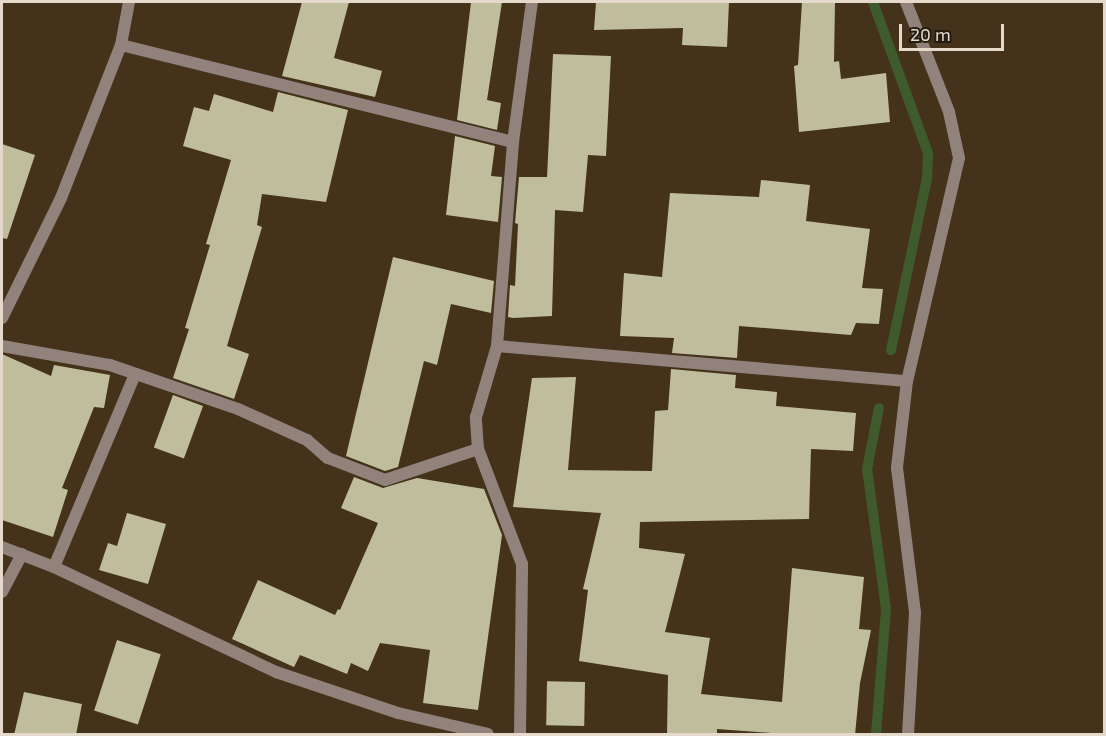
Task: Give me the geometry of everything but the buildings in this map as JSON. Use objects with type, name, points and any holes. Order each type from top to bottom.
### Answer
[{"type":"street","points":[[2,318],[61,198],[121,45],[129,2]]},
{"type":"street","points":[[520,735],[522,564],[478,449],[476,417],[497,346],[513,142],[532,2]]},
{"type":"street","points":[[906,2],[949,112],[959,158],[907,381],[897,468],[915,613],[908,735]]},
{"type":"street","points":[[121,45],[513,142]]},
{"type":"street","points":[[2,346],[110,365],[238,409],[307,440],[328,459],[386,480],[478,449]]},
{"type":"street","points":[[497,346],[907,381]]},
{"type":"street","points":[[54,567],[135,374]]},
{"type":"street","points":[[2,547],[54,567],[276,672],[398,713],[488,735]]},
{"type":"street","points":[[2,592],[22,554]]},
{"type":"waterway","points":[[873,2],[928,153],[927,178],[891,350]]},
{"type":"waterway","points":[[876,734],[886,609],[867,469],[879,408]]}]
